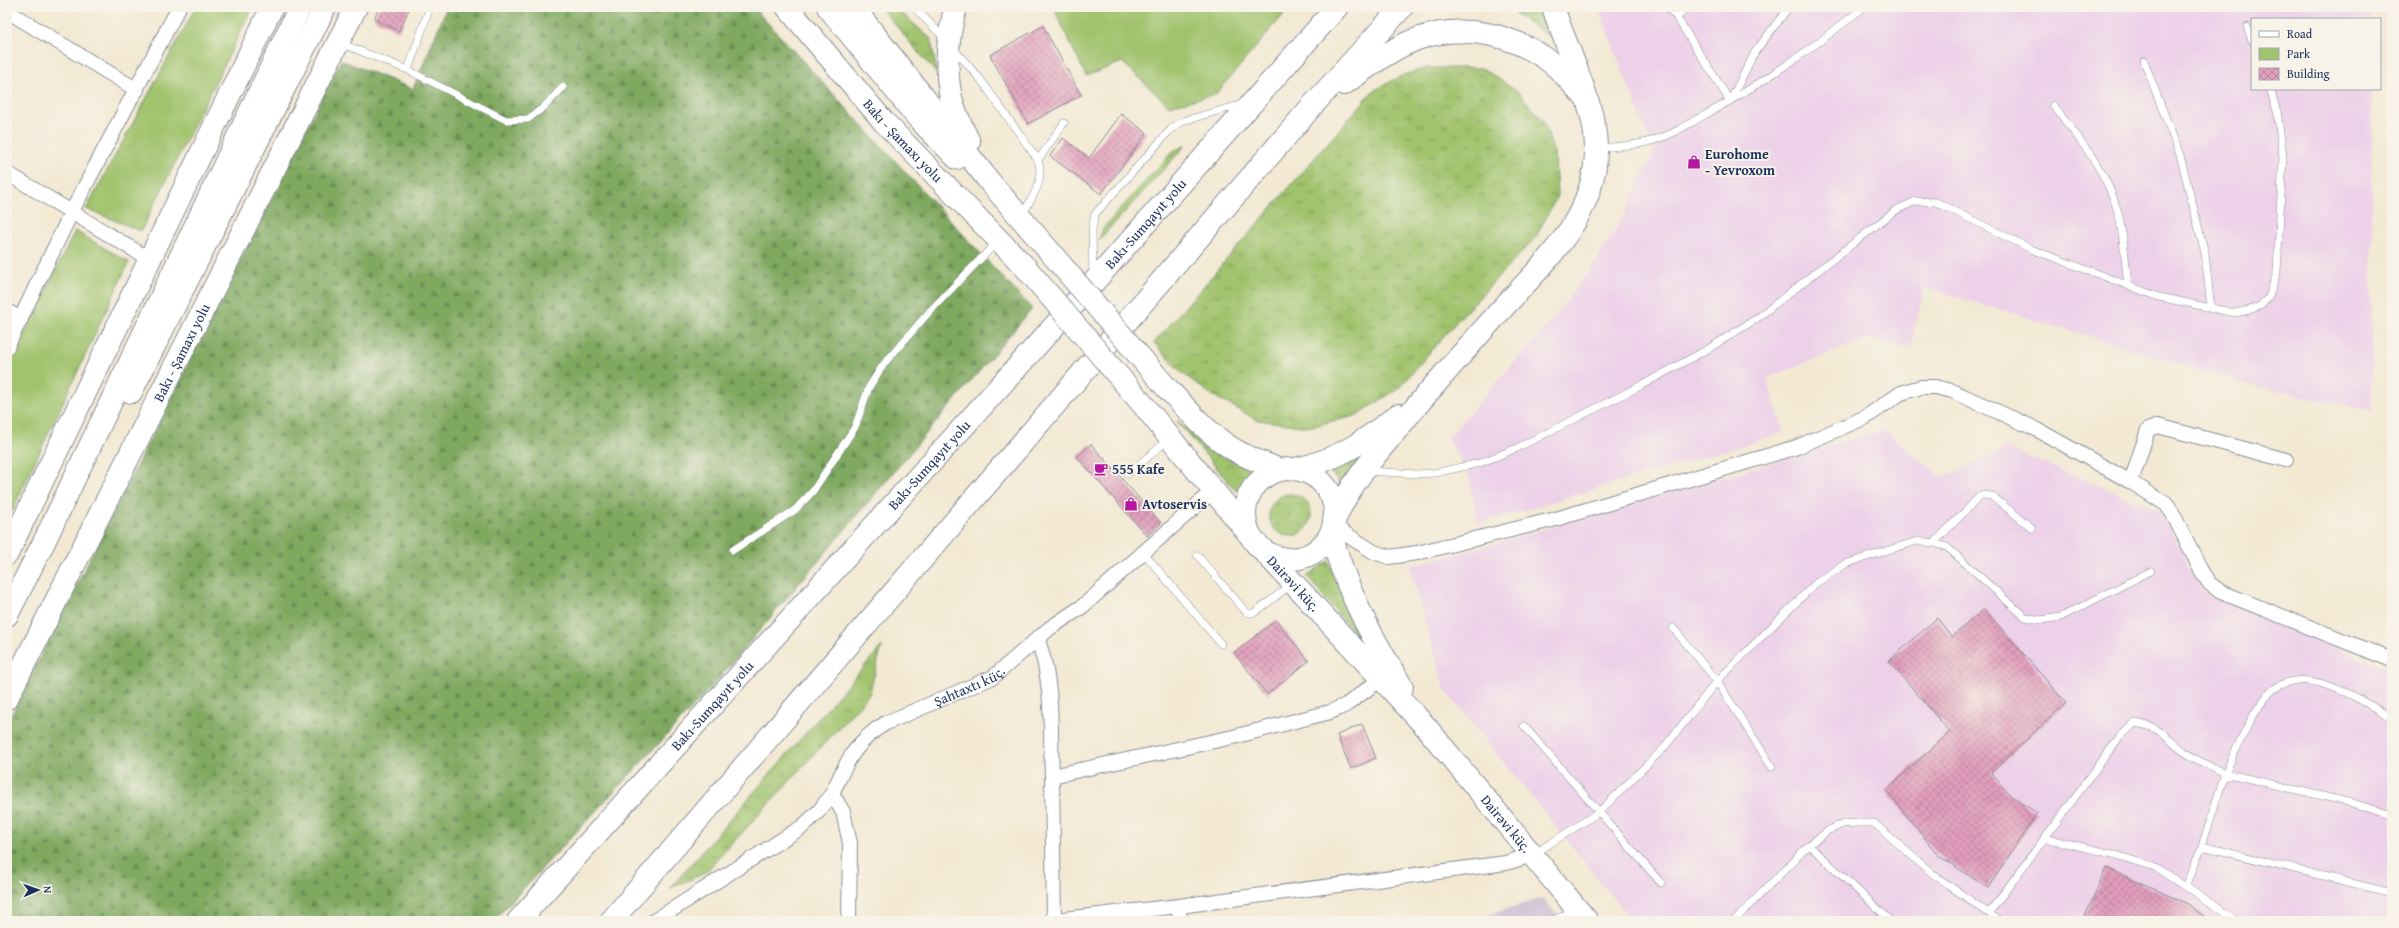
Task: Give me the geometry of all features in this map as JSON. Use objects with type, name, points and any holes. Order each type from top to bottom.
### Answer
[{"type":"main road","points":[[7,554],[11,529],[149,259],[272,7]]},
{"type":"main road","points":[[7,615],[44,542],[300,7]]},
{"type":"main road","points":[[44,542],[108,434],[156,347],[325,7]]},
{"type":"main road","name":"Bakı - Şamaxı yolu","points":[[7,698],[356,7]]},
{"type":"main road","name":"Bakı - Şamaxı yolu","points":[[787,7],[884,122],[1026,268],[1145,407]]},
{"type":"main road","points":[[828,7],[939,142],[965,165],[989,181]]},
{"type":"main road","points":[[853,7],[989,181],[1166,387],[1208,430],[1240,453],[1288,469],[1310,473],[1322,482],[1330,493],[1335,507],[1333,527]]},
{"type":"main road","points":[[956,7],[948,43],[950,93],[960,122],[989,181]]},
{"type":"main road","points":[[1254,101],[1321,7]]},
{"type":"main road","name":"Bakı-Sumqayıt yolu","points":[[518,921],[1093,283],[1337,7]]},
{"type":"main road","points":[[611,921],[1312,106],[1402,7]]},
{"type":"main road","points":[[1429,391],[1355,447],[1320,464],[1288,469],[1267,475],[1256,485],[1249,497],[1246,512],[1248,526],[1257,543],[1269,553],[1281,557],[1299,557],[1316,551],[1325,543],[1351,487],[1363,470],[1429,391],[1560,245],[1581,212],[1593,179],[1596,148],[1594,127],[1554,7]]},
{"type":"main road","points":[[1312,106],[1397,49],[1420,38],[1458,32],[1481,32],[1519,43],[1553,65],[1585,98]]},
{"type":"main road","name":"Dairəvi küç.","points":[[1145,407],[1257,543],[1426,727],[1581,914]]},
{"type":"main road","name":"Dairəvi küç.","points":[[1333,527],[1348,588],[1376,645],[1426,727]]},
{"type":"street","points":[[7,348],[72,213],[179,7]]},
{"type":"street","points":[[7,11],[137,90]]},
{"type":"street","points":[[7,173],[149,259]]},
{"type":"street","points":[[7,311],[21,320]]},
{"type":"street","points":[[1333,527],[1374,552],[1389,557],[1417,553],[1556,519],[1797,447],[1866,417],[1901,393],[1921,387],[1935,387],[1952,391],[2036,429],[2131,482],[2166,504],[2173,514],[2203,574],[2210,584],[2221,592],[2392,660]]},
{"type":"street","points":[[2131,482],[2148,430],[2152,426],[2158,426],[2286,460]]},
{"type":"street","name":"Şahtaxtı küç.","points":[[654,921],[802,827],[819,811],[832,794],[852,754],[869,732],[886,723],[994,677],[1007,667],[1037,638],[1084,606],[1214,490]]},
{"type":"street","points":[[1037,638],[1044,657],[1048,679],[1052,776],[1054,920],[1180,906],[1506,863],[1532,855]]},
{"type":"street","points":[[1052,776],[1233,737],[1330,712],[1346,705],[1381,679]]},
{"type":"street","points":[[832,794],[843,812],[850,843],[849,921]]},
{"type":"street","points":[[1180,906],[1180,921]]},
{"type":"lane","points":[[408,70],[430,7]]},
{"type":"lane","points":[[914,7],[980,80],[1038,160],[1041,171],[1040,181],[1020,218]]},
{"type":"lane","points":[[1667,7],[1677,18],[1730,101]]},
{"type":"lane","points":[[1677,18],[1686,7]]},
{"type":"lane","points":[[1730,101],[1755,52],[1789,7]]},
{"type":"lane","points":[[1596,148],[1630,145],[1667,136],[1730,101],[1832,33],[1864,7]]},
{"type":"lane","points":[[2247,27],[2251,37]]},
{"type":"lane","points":[[338,42],[408,70],[506,120],[528,119],[544,108],[563,87]]},
{"type":"lane","points":[[2144,61],[2182,162],[2205,253],[2211,309]]},
{"type":"lane","points":[[1363,470],[1416,474],[1435,473],[1480,463],[1517,448],[1642,385],[1708,349],[1756,319],[1896,210],[1916,201],[1936,202],[2031,249],[2159,297],[2235,313],[2260,306],[2269,297],[2277,272],[2283,156],[2277,111],[2270,90]]},
{"type":"lane","points":[[1093,283],[1092,229],[1095,214],[1171,129],[1183,121],[1254,101]]},
{"type":"lane","points":[[2053,105],[2097,166],[2116,208],[2124,244],[2128,285]]},
{"type":"lane","points":[[1038,160],[1064,123]]},
{"type":"lane","points":[[733,550],[795,510],[813,491],[855,428],[869,387],[883,364],[929,312],[999,241]]},
{"type":"lane","points":[[1128,474],[1170,438]]},
{"type":"lane","points":[[1934,543],[1981,495],[1992,496],[2032,528]]},
{"type":"lane","points":[[1532,855],[1599,812],[1663,749],[1717,680],[1815,584],[1845,564],[1917,541],[1934,543],[1947,547],[2025,617],[2041,620],[2060,617],[2151,571]]},
{"type":"lane","points":[[1143,552],[1221,644]]},
{"type":"lane","points":[[1197,555],[1247,613],[1254,613],[1294,582]]},
{"type":"lane","points":[[1673,628],[1717,680],[1772,767]]},
{"type":"lane","points":[[2186,887],[2202,846],[2226,773],[2261,705],[2274,689],[2286,683],[2311,681],[2343,690],[2392,718]]},
{"type":"lane","points":[[1989,913],[2121,735],[2135,723],[2153,726],[2183,751],[2205,765],[2226,773],[2356,804],[2392,815]]},
{"type":"lane","points":[[1524,726],[1661,883]]},
{"type":"lane","points":[[1734,921],[1809,845],[1829,830],[1844,824],[1874,823],[1934,875],[2000,921]]},
{"type":"lane","points":[[2044,838],[2113,854],[2155,867],[2238,921]]},
{"type":"lane","points":[[1809,845],[1890,921]]},
{"type":"lane","points":[[2202,846],[2392,893]]},
{"type":"lane","points":[[1550,921],[1563,916],[1581,914]]},
{"type":"shaded area","points":[[1598,7],[2365,7],[2371,18],[2251,18],[2251,90],[2372,90],[2372,411],[2250,385],[1924,287],[1910,349],[1869,338],[1767,378],[1784,433],[1478,524],[1468,474],[1448,438],[1554,317],[1596,262],[1625,214],[1654,152]]},
{"type":"shaded area","points":[[1884,430],[1942,478],[2007,448],[2162,512],[2202,592],[2392,671],[2392,921],[1632,921],[1445,690],[1409,566],[1480,548]]},
{"type":"shaded area","points":[[1543,898],[1562,921],[1467,921]]},
{"type":"green space","points":[[196,7],[253,7],[141,231],[86,209]]},
{"type":"green space","points":[[447,7],[753,7],[1032,309],[709,690],[493,921],[7,921],[7,723],[341,60],[413,89]]},
{"type":"green space","points":[[880,7],[895,7],[931,39],[937,74]]},
{"type":"green space","points":[[1059,7],[1290,7],[1216,94],[1169,106],[1122,62],[1086,76],[1055,11]]},
{"type":"green space","points":[[1497,7],[1536,7],[1548,36],[1512,11]]},
{"type":"green space","points":[[1428,68],[1482,68],[1516,90],[1543,120],[1555,156],[1557,196],[1536,237],[1458,320],[1398,389],[1355,416],[1308,427],[1257,420],[1210,394],[1181,372],[1154,343],[1373,91],[1403,75]]},
{"type":"green space","points":[[1186,145],[1099,240],[1103,228],[1173,151]]},
{"type":"green space","points":[[75,231],[129,262],[12,511],[7,509],[7,368]]},
{"type":"green space","points":[[1177,421],[1203,444],[1223,457],[1260,471],[1236,491]]},
{"type":"green space","points":[[1377,441],[1341,486],[1330,471]]},
{"type":"green space","points":[[1290,494],[1305,500],[1311,515],[1305,530],[1290,536],[1275,530],[1269,515],[1275,500]]},
{"type":"green space","points":[[1328,561],[1378,662],[1307,576]]},
{"type":"green space","points":[[882,646],[869,695],[705,873],[670,888]]},
{"type":"building","points":[[379,7],[410,7],[399,31],[374,19]]},
{"type":"building","points":[[1043,26],[1081,95],[1028,124],[990,55]]},
{"type":"building","points":[[1121,114],[1147,133],[1101,194],[1050,156],[1063,138],[1089,158]]},
{"type":"building","points":[[1091,444],[1161,523],[1147,536],[1077,457]]},
{"type":"building","points":[[1984,609],[2066,703],[1991,773],[2011,796],[2037,813],[1988,888],[1939,856],[1886,790],[1950,732],[1889,661],[1937,618],[1952,637]]},
{"type":"building","points":[[1276,620],[1309,661],[1267,694],[1234,653]]},
{"type":"building","points":[[1362,724],[1376,758],[1351,769],[1337,735]]},
{"type":"building","points":[[2106,868],[2188,904],[2210,921],[2083,921]]},
{"type":"place","name":"Eurohome - Yevroxom","points":[[1694,162]]},
{"type":"place","name":"555 Kafe","points":[[1101,469]]},
{"type":"place","name":"Avtoservis","points":[[1131,504]]}]
